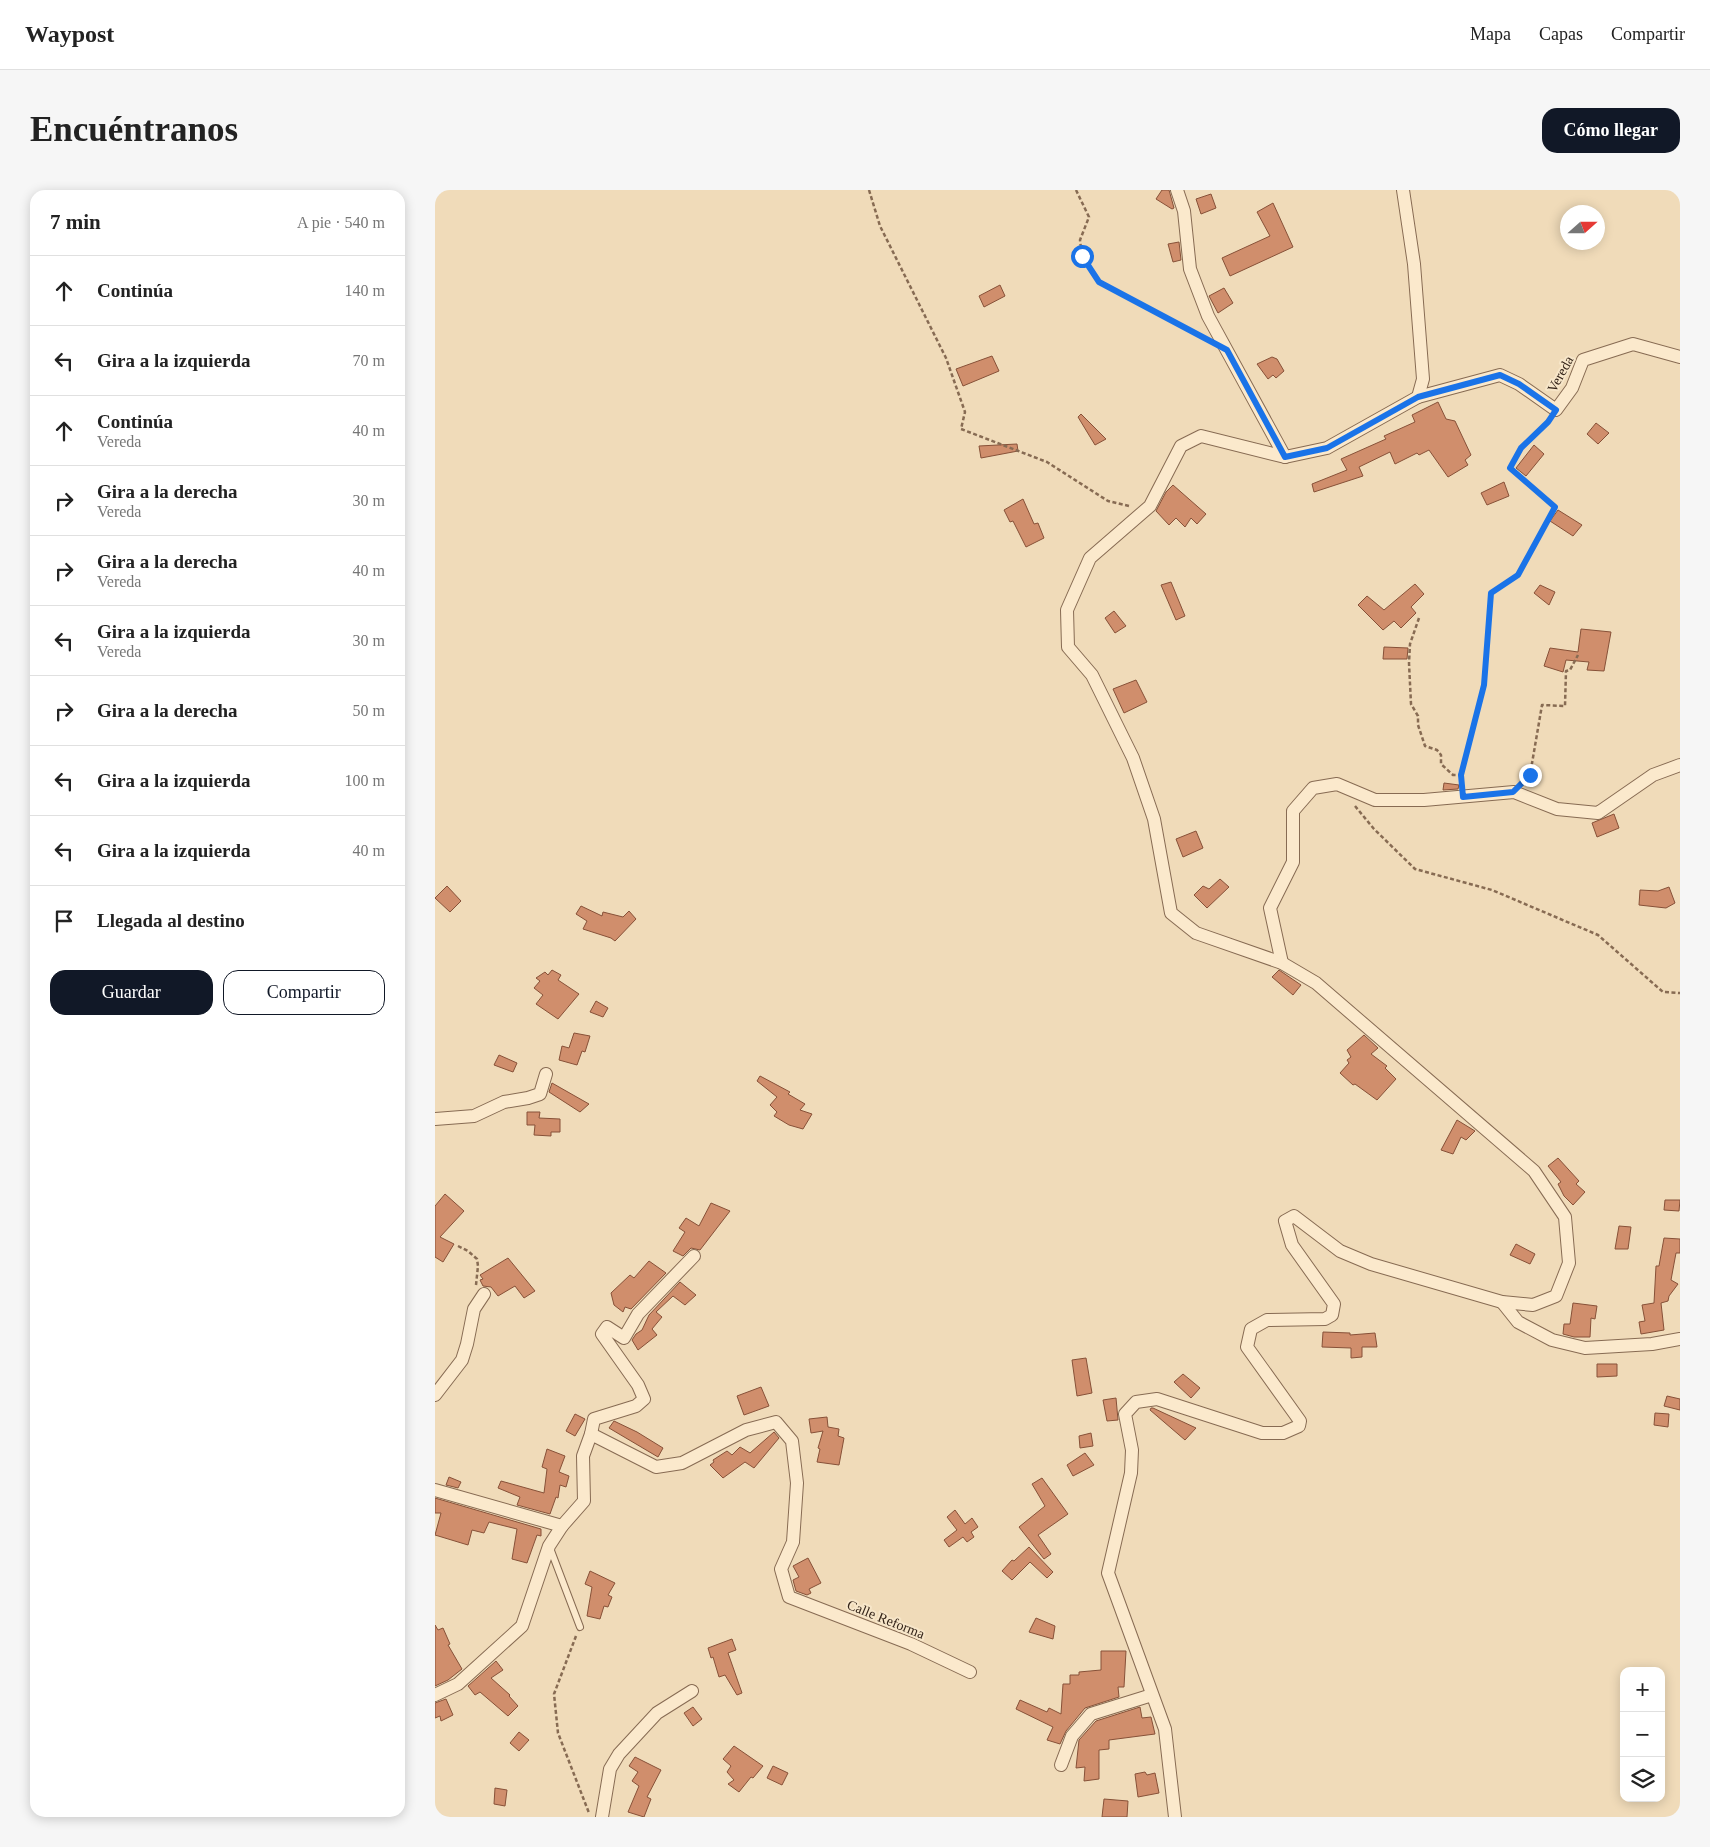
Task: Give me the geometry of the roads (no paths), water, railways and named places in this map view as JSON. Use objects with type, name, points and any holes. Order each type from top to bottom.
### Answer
[{"type":"street","points":[[1177,190],[1184,211],[1190,269],[1208,316],[1285,457]]},
{"type":"street","points":[[1403,190],[1414,264],[1423,379],[1418,397]]},
{"type":"street","name":"Vereda","points":[[1285,457],[1327,448],[1418,397],[1500,375],[1519,384],[1556,410],[1572,388],[1583,360],[1633,344],[1680,357]]},
{"type":"street","points":[[1175,1817],[1165,1729],[1108,1572],[1131,1473],[1132,1450],[1125,1414],[1136,1402],[1157,1399],[1262,1433],[1283,1433],[1299,1426],[1300,1421],[1247,1347],[1251,1329],[1267,1320],[1325,1319],[1331,1315],[1334,1304],[1292,1245],[1285,1221],[1294,1216],[1341,1251],[1371,1264],[1502,1302],[1533,1305],[1556,1296],[1569,1263],[1565,1217],[1534,1171],[1316,983],[1282,963],[1196,933],[1171,913],[1154,819],[1133,758],[1092,675],[1068,647],[1067,610],[1090,558],[1150,506],[1181,446],[1201,436],[1285,457]]},
{"type":"street","points":[[1282,963],[1270,908],[1293,862],[1293,811],[1313,788],[1337,784],[1375,800],[1424,800],[1513,792],[1557,809],[1599,813],[1653,775],[1680,766]]},
{"type":"street","points":[[435,1119],[474,1116],[504,1102],[540,1094],[546,1074]]},
{"type":"street","points":[[435,1695],[458,1684],[522,1626],[549,1546],[562,1526],[584,1501],[583,1456],[594,1419],[636,1406],[644,1399],[638,1385],[602,1334],[607,1327],[624,1338],[638,1314],[695,1256]]},
{"type":"street","points":[[435,1395],[461,1360],[467,1344],[474,1308],[480,1290]]},
{"type":"street","points":[[1502,1302],[1518,1322],[1552,1340],[1585,1348],[1652,1344],[1680,1339]]},
{"type":"street","name":"Calle Reforma","points":[[591,1434],[657,1467],[682,1463],[746,1430],[776,1422],[792,1441],[797,1483],[793,1542],[781,1569],[789,1597],[911,1644],[971,1672]]},
{"type":"street","points":[[435,1490],[562,1526]]},
{"type":"street","points":[[602,1817],[609,1769],[619,1754],[657,1714],[692,1691]]},
{"type":"street","points":[[1061,1765],[1072,1736],[1091,1714],[1152,1694]]},
{"type":"lane","points":[[549,1546],[580,1627]]}]
